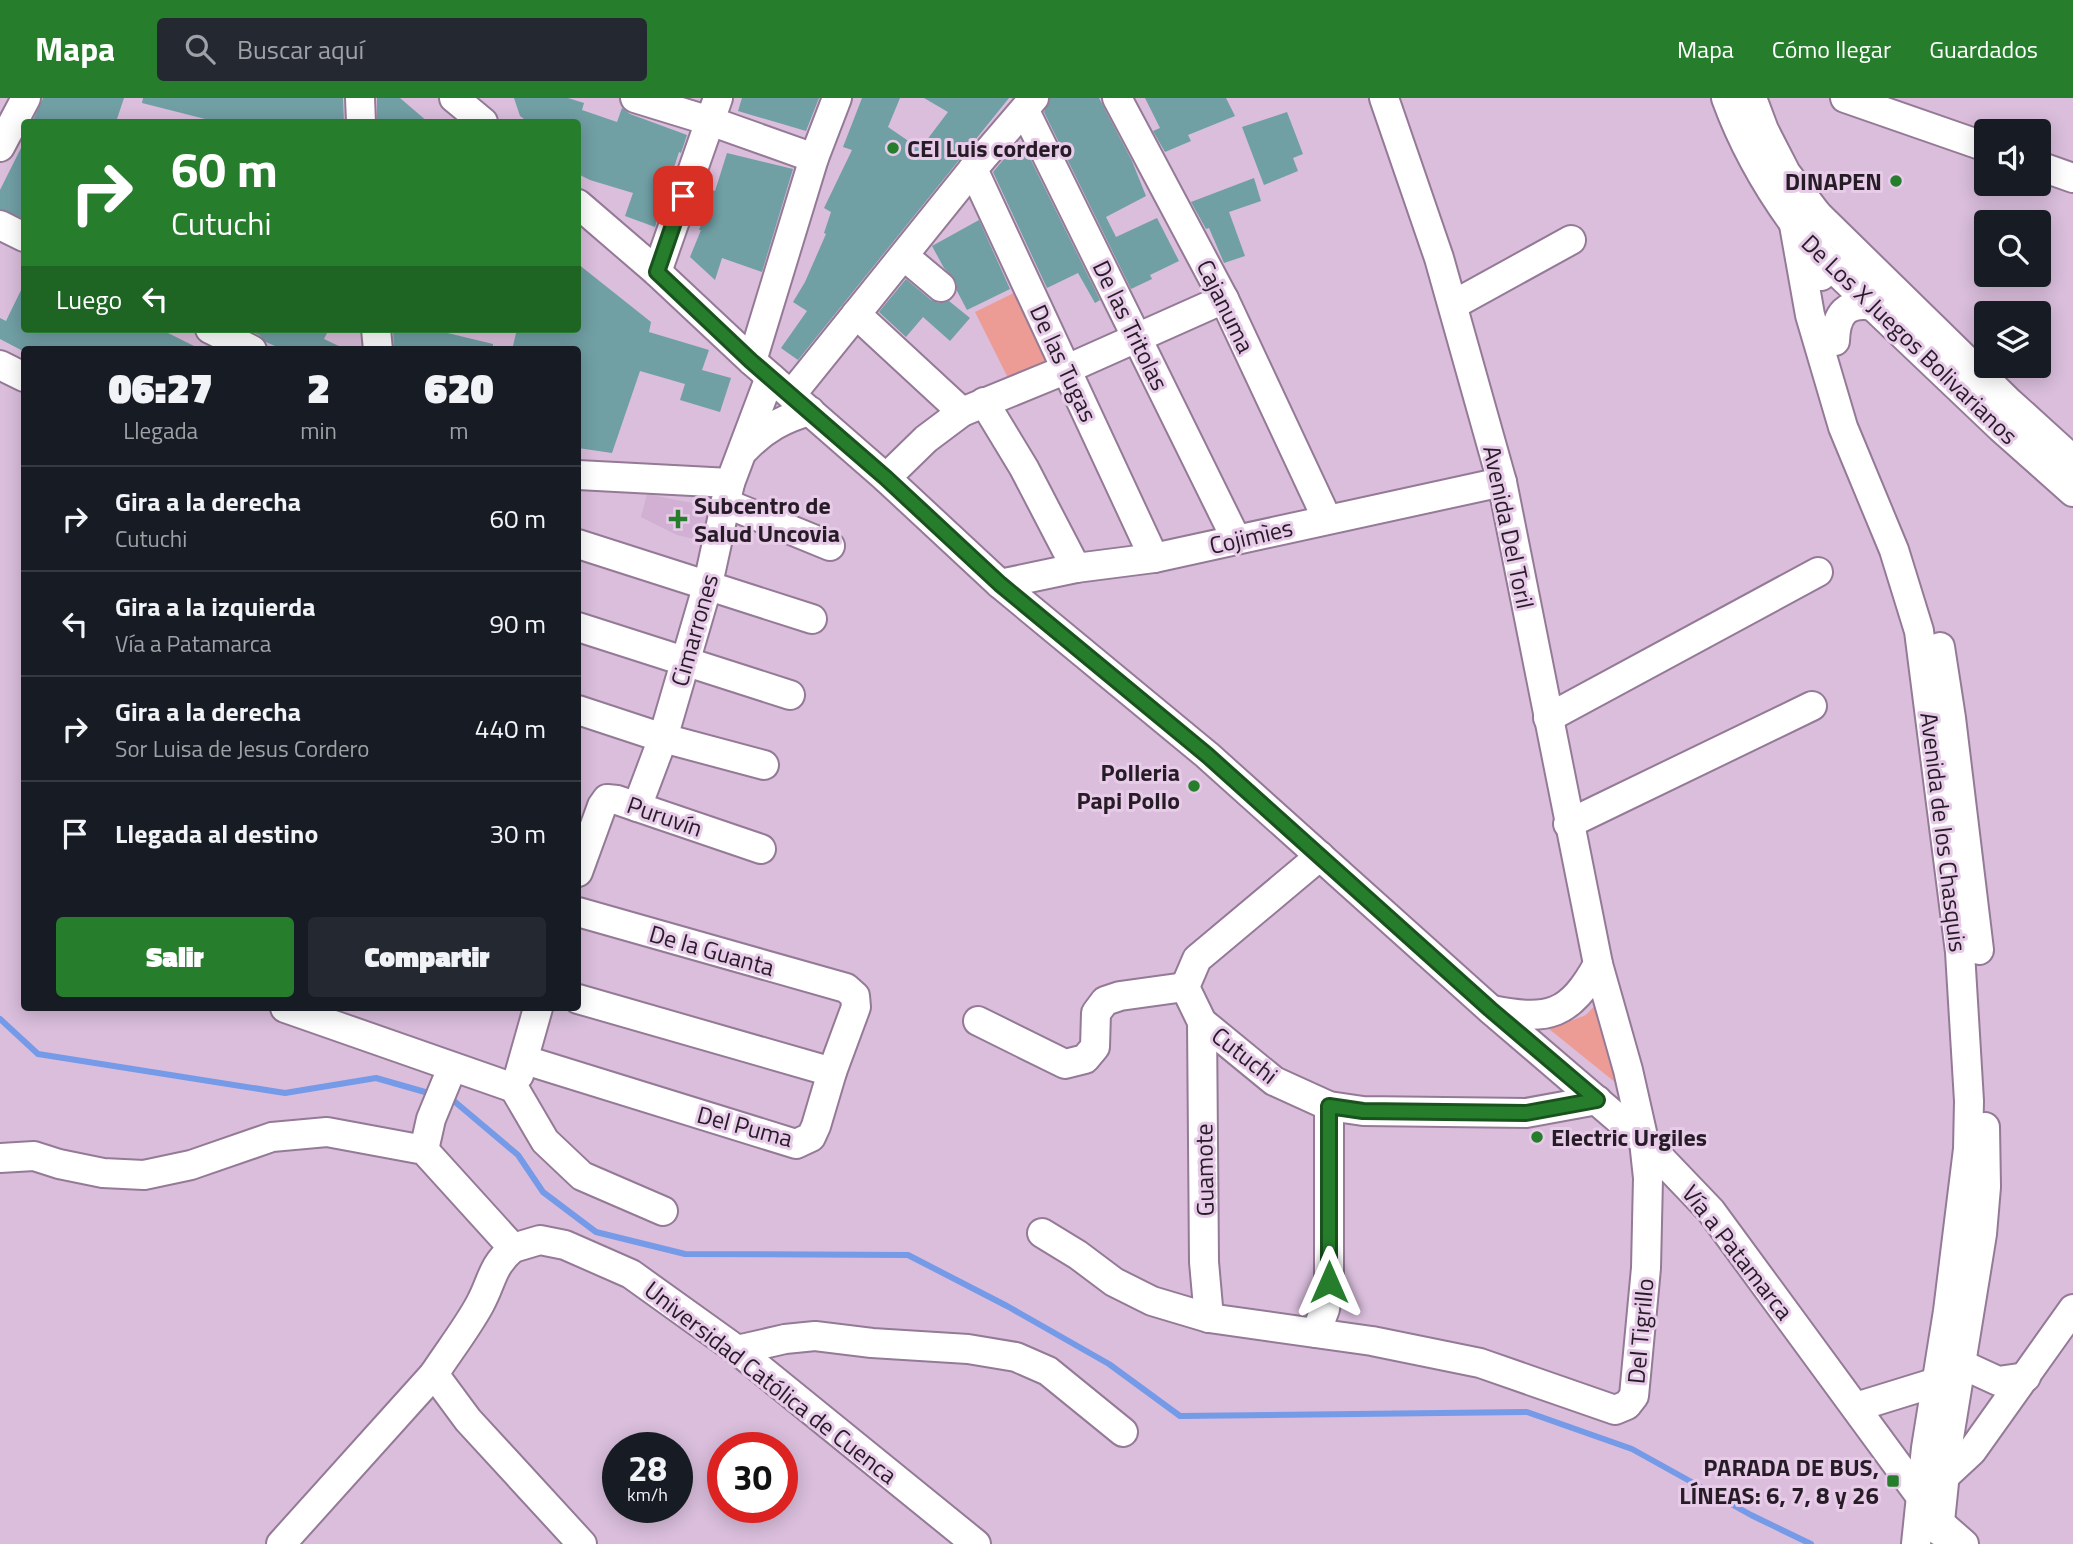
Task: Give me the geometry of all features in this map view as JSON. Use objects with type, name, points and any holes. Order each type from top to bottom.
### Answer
[{"type":"street","points":[[0,147],[26,98]]},
{"type":"street","points":[[360,98],[361,119]]},
{"type":"street","points":[[454,98],[479,119]]},
{"type":"street","points":[[635,98],[714,110],[814,158]]},
{"type":"street","name":"Cimarrones","points":[[637,807],[663,738],[708,584],[727,493],[743,451],[814,158],[837,98]]},
{"type":"street","name":"Cajanuma","points":[[1117,98],[1224,299],[1327,519]]},
{"type":"street","name":"Avenida Del Toril","points":[[1384,98],[1453,305],[1502,482],[1598,964],[1628,1070],[1644,1142]]},
{"type":"street","name":"De Los X Juegos Bolivarianos","points":[[1726,98],[1737,127],[1806,219],[2073,460]]},
{"type":"street","name":"Avenida de los Chasquis","points":[[1752,98],[1764,130],[1794,184],[1806,219],[1810,315],[1843,427],[1894,550],[1919,631],[1960,952],[1969,1101],[1968,1149],[1937,1382],[1930,1483]]},
{"type":"street","points":[[1845,98],[1974,143]]},
{"type":"street","points":[[800,403],[856,314],[972,169],[1029,104]]},
{"type":"street","name":"De las Tritolas","points":[[1029,104],[1236,539]]},
{"type":"street","points":[[657,272],[714,110]]},
{"type":"street","name":"De las Tugas","points":[[972,169],[1068,369],[1154,558]]},
{"type":"street","points":[[2051,170],[2073,178]]},
{"type":"street","name":"Vía a Patamarca","points":[[581,207],[886,478],[1000,584],[1207,755],[1490,1009],[1644,1142],[1711,1211],[1856,1407],[1930,1483],[1938,1533],[1964,1544]]},
{"type":"street","name":"De Los X Juegos Bolivarianos","points":[[1806,219],[1816,252],[2001,428],[2073,492]]},
{"type":"street","points":[[0,225],[21,236]]},
{"type":"street","points":[[1453,305],[1572,240]]},
{"type":"street","name":"Avenida de los Chasquis","points":[[1816,252],[1835,341],[1858,424],[1907,538],[1935,617],[1956,755],[1979,953],[1985,1084],[1986,1187],[1982,1234],[1961,1364],[1930,1483]]},
{"type":"street","points":[[904,256],[941,287]]},
{"type":"street","points":[[886,478],[926,439],[973,407],[1068,369],[1224,299]]},
{"type":"street","points":[[1835,341],[1835,327],[1839,317],[1849,307],[1860,303],[1874,306]]},
{"type":"street","points":[[856,314],[973,407],[1024,468],[1076,568]]},
{"type":"street","points":[[218,333],[244,346]]},
{"type":"street","points":[[0,365],[21,376]]},
{"type":"street","name":"Cimarrones","points":[[743,451],[760,433],[791,416],[800,403]]},
{"type":"street","points":[[581,475],[727,493],[830,546]]},
{"type":"street","name":"Cojimìes","points":[[1000,584],[1076,568],[1154,558],[1502,482]]},
{"type":"street","points":[[581,545],[813,619]]},
{"type":"street","points":[[1548,718],[1818,572]]},
{"type":"street","points":[[581,629],[790,695]]},
{"type":"street","points":[[1568,824],[1812,706]]},
{"type":"street","points":[[581,711],[663,738],[764,765]]},
{"type":"street","name":"Puruvín","points":[[587,815],[602,806],[607,799],[617,800],[761,849]]},
{"type":"street","points":[[581,853],[587,815]]},
{"type":"street","points":[[978,1021],[1065,1064],[1085,1059],[1095,1047],[1096,1013],[1105,1001],[1120,996],[1185,987],[1197,959],[1320,856]]},
{"type":"street","name":"De la Guanta","points":[[581,913],[846,988]]},
{"type":"street","points":[[1490,1009],[1523,1016],[1545,1014],[1570,1004],[1579,995],[1598,964]]},
{"type":"street","name":"Cutuchi","points":[[1185,987],[1202,1022],[1275,1081],[1329,1106],[1363,1111],[1526,1113],[1597,1100]]},
{"type":"street","name":"Del Puma","points":[[525,1060],[796,1144],[811,1137],[856,1007],[855,996],[846,988]]},
{"type":"street","points":[[581,1000],[832,1072]]},
{"type":"street","points":[[292,1011],[448,1077],[514,1088]]},
{"type":"street","points":[[514,1088],[525,1060],[537,1011]]},
{"type":"street","name":"Guamote","points":[[1202,1022],[1204,1262],[1209,1318]]},
{"type":"street","points":[[426,1140],[448,1077]]},
{"type":"street","points":[[514,1088],[545,1141],[582,1176],[663,1211]]},
{"type":"street","points":[[1042,1233],[1114,1282],[1153,1301],[1209,1318],[1317,1333],[1329,1282],[1329,1106]]},
{"type":"street","points":[[0,1158],[34,1156],[103,1173],[144,1175],[191,1165],[272,1137],[327,1132],[426,1140],[513,1248],[499,1260],[478,1306],[434,1374],[281,1544]]},
{"type":"street","name":"Del Tigrillo","points":[[1317,1333],[1480,1363],[1615,1410],[1627,1405],[1634,1396],[1646,1268],[1648,1178],[1644,1142]]},
{"type":"street","name":"Universidad Católica de Cuenca","points":[[513,1248],[540,1240],[565,1245],[631,1274],[737,1350],[976,1544]]},
{"type":"street","points":[[1916,1544],[1930,1483],[1972,1451],[2073,1308]]},
{"type":"street","points":[[737,1350],[785,1339],[815,1336],[872,1343],[968,1349],[1016,1357],[1048,1371],[1124,1432]]},
{"type":"street","points":[[1961,1364],[1998,1381],[2026,1377]]},
{"type":"street","points":[[434,1374],[468,1420],[582,1544]]},
{"type":"street","points":[[1856,1407],[1937,1382]]},
{"type":"shaded area","points":[[1022,289],[1059,363],[1012,386],[975,312]]},
{"type":"shaded area","name":"Subcentro de Salud Uncovia","points":[[647,494],[707,506],[710,509],[707,542],[677,535],[641,517]]},
{"type":"shaded area","points":[[1602,998],[1631,1095],[1549,1029],[1586,1015]]},
{"type":"building","points":[[43,98],[124,98],[117,119],[33,119]]},
{"type":"building","points":[[143,98],[343,98],[344,119],[205,119],[142,103]]},
{"type":"building","points":[[377,98],[400,98],[424,119],[377,119]]},
{"type":"building","points":[[514,98],[568,98],[584,103],[582,110],[617,122],[622,108],[630,114],[687,135],[655,227],[625,216],[633,193],[581,176],[581,119],[524,119],[520,116]]},
{"type":"building","points":[[742,98],[819,98],[806,131],[738,111]]},
{"type":"building","points":[[862,98],[900,98],[888,127],[920,149],[948,112],[924,98],[1009,98],[798,360],[781,348],[807,311],[793,302],[826,234],[824,233],[831,212],[824,208],[852,150],[843,147]]},
{"type":"building","points":[[1050,98],[1099,98],[1132,161],[1146,196],[1106,217],[1116,237],[1157,218],[1179,261],[1150,275],[1152,279],[1131,289],[1044,112]]},
{"type":"building","points":[[1145,98],[1226,98],[1235,116],[1188,135],[1191,141],[1165,152],[1153,131],[1160,128]]},
{"type":"building","points":[[1287,112],[1303,154],[1293,158],[1298,171],[1264,185],[1242,127]]},
{"type":"building","points":[[1022,142],[1100,300],[1095,303],[1078,273],[1047,288],[993,172],[1015,146]]},
{"type":"building","points":[[21,148],[21,218],[0,209],[0,190]]},
{"type":"building","points":[[727,153],[793,169],[762,272],[722,258],[715,280],[690,257],[701,230],[706,210],[703,209],[710,189],[715,191]]},
{"type":"building","points":[[1254,178],[1261,201],[1229,212],[1245,256],[1224,263],[1209,228],[1206,229],[1191,202]]},
{"type":"building","points":[[979,220],[1010,289],[967,310],[957,291],[956,281],[944,268],[932,246]]},
{"type":"building","points":[[581,266],[651,322],[649,332],[709,350],[702,370],[731,378],[720,412],[680,400],[685,384],[640,371],[612,453],[581,448],[581,346],[513,346],[516,333],[581,333]]},
{"type":"building","points":[[906,279],[931,300],[939,303],[949,301],[970,318],[950,341],[923,317],[906,337],[879,312]]},
{"type":"building","points":[[21,290],[21,333],[168,333],[194,346],[21,346],[21,350],[0,339],[0,318],[6,321]]},
{"type":"building","points":[[255,333],[327,333],[324,339],[339,346],[275,346]]},
{"type":"building","points":[[393,333],[448,333],[493,344],[493,346],[394,346]]},
{"type":"waterway","points":[[0,1019],[38,1054],[285,1093],[376,1078],[432,1094]]},
{"type":"waterway","points":[[446,1098],[454,1101],[518,1155],[543,1192],[596,1232],[685,1254],[908,1255],[1007,1306],[1109,1364],[1180,1416],[1527,1412],[1632,1449],[1751,1515],[1811,1544]]},
{"type":"place","name":"CEI Luis cordero","points":[[893,148]]},
{"type":"place","name":"DINAPEN","points":[[1896,181]]},
{"type":"place","name":"Subcentro de Salud Uncovia","points":[[678,519]]},
{"type":"place","name":"Polleria Papi Pollo","points":[[1194,786]]},
{"type":"place","name":"Electric Urgiles","points":[[1537,1137]]},
{"type":"place","name":"PARADA DE BUS, LÍNEAS: 6, 7, 8 y 26","points":[[1893,1481]]},
{"type":"route","points":[[683,196],[657,272],[751,361],[886,478],[1000,584],[1207,755],[1490,1009],[1597,1100],[1526,1113],[1363,1111],[1329,1106],[1329,1282]]}]
